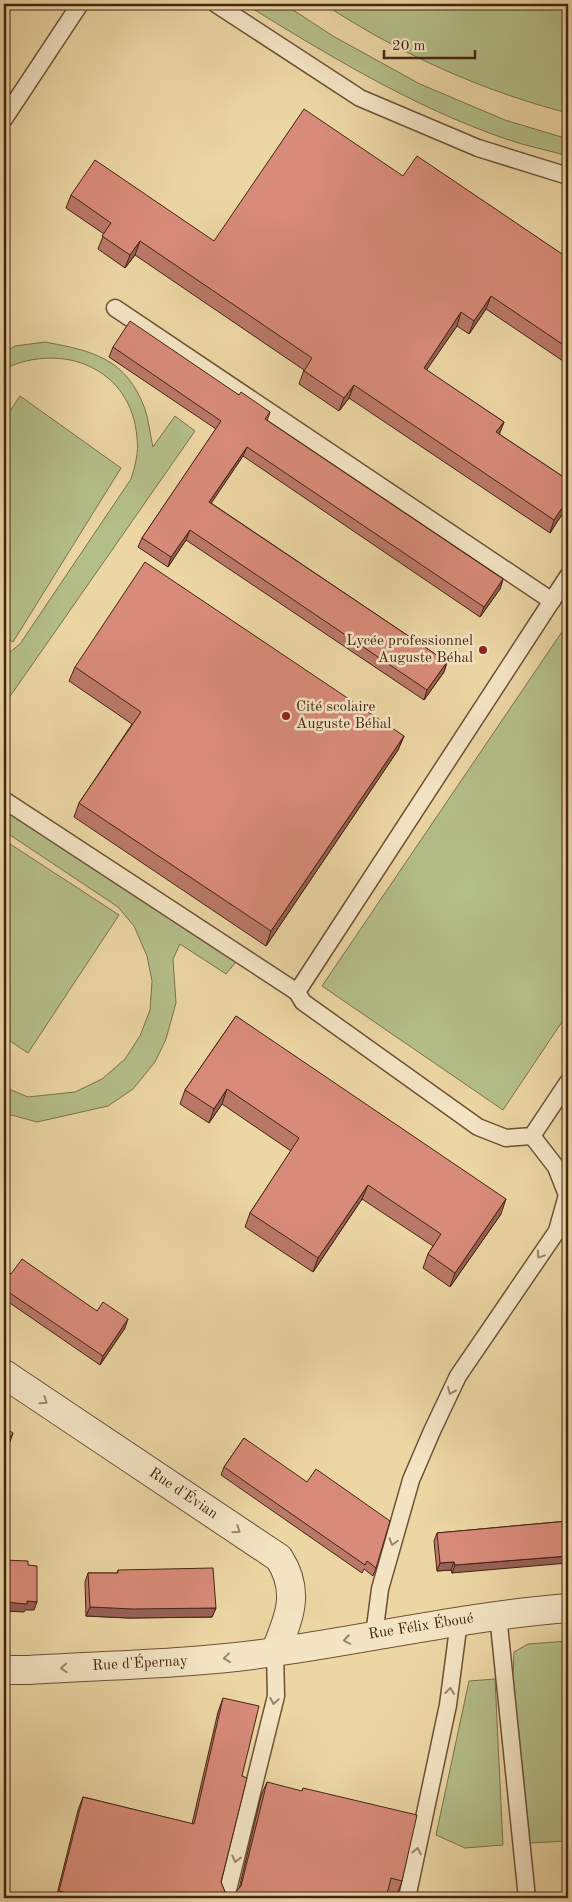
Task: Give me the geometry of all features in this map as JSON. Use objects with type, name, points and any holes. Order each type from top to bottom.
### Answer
[{"type":"street","name":"Rue d'Évian","points":[[4,1374],[279,1558],[291,1583],[292,1597],[289,1618],[275,1652]]},
{"type":"street","name":"Rue Félix Éboué","points":[[275,1652],[459,1620],[568,1608]]},
{"type":"street","name":"Rue d'Épernay","points":[[4,1670],[211,1660],[275,1652]]},
{"type":"lane","points":[[4,118],[80,4]]},
{"type":"lane","points":[[216,4],[360,98],[478,148],[568,176]]},
{"type":"lane","points":[[115,308],[552,601]]},
{"type":"lane","points":[[297,992],[568,576]]},
{"type":"lane","points":[[4,800],[297,992],[303,1002],[478,1127],[506,1138],[532,1136]]},
{"type":"lane","points":[[532,1136],[568,1082]]},
{"type":"lane","points":[[374,1635],[382,1580],[410,1480],[458,1376],[557,1231],[567,1195],[556,1167],[532,1136]]},
{"type":"lane","points":[[498,1615],[527,1898]]},
{"type":"lane","points":[[407,1898],[448,1705],[459,1620]]},
{"type":"lane","points":[[226,1898],[276,1696],[275,1652]]},
{"type":"green space","points":[[245,4],[284,4],[333,36],[420,84],[505,120],[568,139],[568,156],[506,139],[471,126],[404,96],[340,61]]},
{"type":"green space","points":[[324,4],[568,4],[568,113],[504,94],[442,69],[381,39]]},
{"type":"green space","points":[[45,342],[93,354],[118,368],[128,378],[145,409],[153,447],[175,416],[195,431],[4,705],[4,657],[20,644],[131,479],[137,454],[137,438],[132,414],[122,394],[108,378],[90,367],[70,360],[49,358],[26,361],[4,369],[4,353],[15,346]]},
{"type":"green space","points":[[20,396],[121,468],[13,642],[4,636],[4,420]]},
{"type":"green space","points":[[568,623],[568,1013],[503,1110],[322,986]]},
{"type":"green space","points":[[4,810],[236,962],[226,974],[180,944],[173,959],[176,1003],[166,1039],[155,1062],[133,1089],[108,1106],[37,1122],[4,1113],[4,1087],[28,1097],[75,1092],[102,1079],[125,1059],[140,1036],[150,1010],[152,981],[147,956],[134,926],[118,907],[4,831]]},
{"type":"green space","points":[[4,840],[119,915],[28,1053],[4,1037]]},
{"type":"green space","points":[[568,1641],[568,1841],[530,1843],[513,1678],[514,1652],[528,1644]]},
{"type":"green space","points":[[495,1679],[503,1845],[465,1848],[436,1835],[469,1681]]},
{"type":"building","points":[[304,109],[403,176],[417,156],[568,258],[568,348],[491,296],[474,321],[461,312],[424,368],[504,422],[496,432],[568,480],[568,499],[554,520],[354,385],[344,398],[304,371],[312,358],[140,241],[130,255],[102,236],[111,223],[71,195],[95,160],[214,241]]},
{"type":"building","points":[[130,321],[239,395],[241,392],[270,412],[265,419],[503,579],[484,607],[247,447],[209,502],[447,662],[427,690],[190,530],[171,557],[142,538],[221,421],[113,347]]},
{"type":"building","points":[[145,562],[404,736],[271,931],[79,803],[141,712],[75,667]]},
{"type":"building","points":[[236,1016],[506,1199],[455,1273],[428,1254],[441,1234],[368,1185],[318,1258],[250,1213],[299,1138],[227,1089],[214,1109],[185,1090]]},
{"type":"building","points":[[22,1259],[97,1311],[103,1302],[128,1319],[103,1356],[4,1289],[4,1269],[11,1274]]},
{"type":"building","points":[[4,1427],[13,1433],[4,1446]]},
{"type":"building","points":[[244,1438],[307,1482],[316,1469],[390,1521],[376,1568],[367,1561],[365,1565],[224,1467]]},
{"type":"building","points":[[568,1521],[568,1556],[455,1565],[454,1562],[440,1563],[437,1533]]},
{"type":"building","points":[[4,1560],[28,1561],[28,1565],[37,1566],[37,1602],[27,1601],[27,1604],[4,1602]]},
{"type":"building","points":[[213,1568],[216,1608],[133,1609],[90,1607],[88,1573],[118,1573],[118,1570]]},
{"type":"building","points":[[223,1698],[259,1706],[242,1776],[247,1778],[221,1882],[225,1892],[234,1894],[241,1886],[267,1782],[302,1791],[303,1788],[417,1815],[402,1881],[391,1878],[386,1898],[88,1898],[59,1891],[83,1797],[194,1824]]},
{"type":"place","name":"Lycée professionnel Auguste Béhal","points":[[483,650]]},
{"type":"place","name":"Cité scolaire Auguste Béhal","points":[[286,716]]}]
